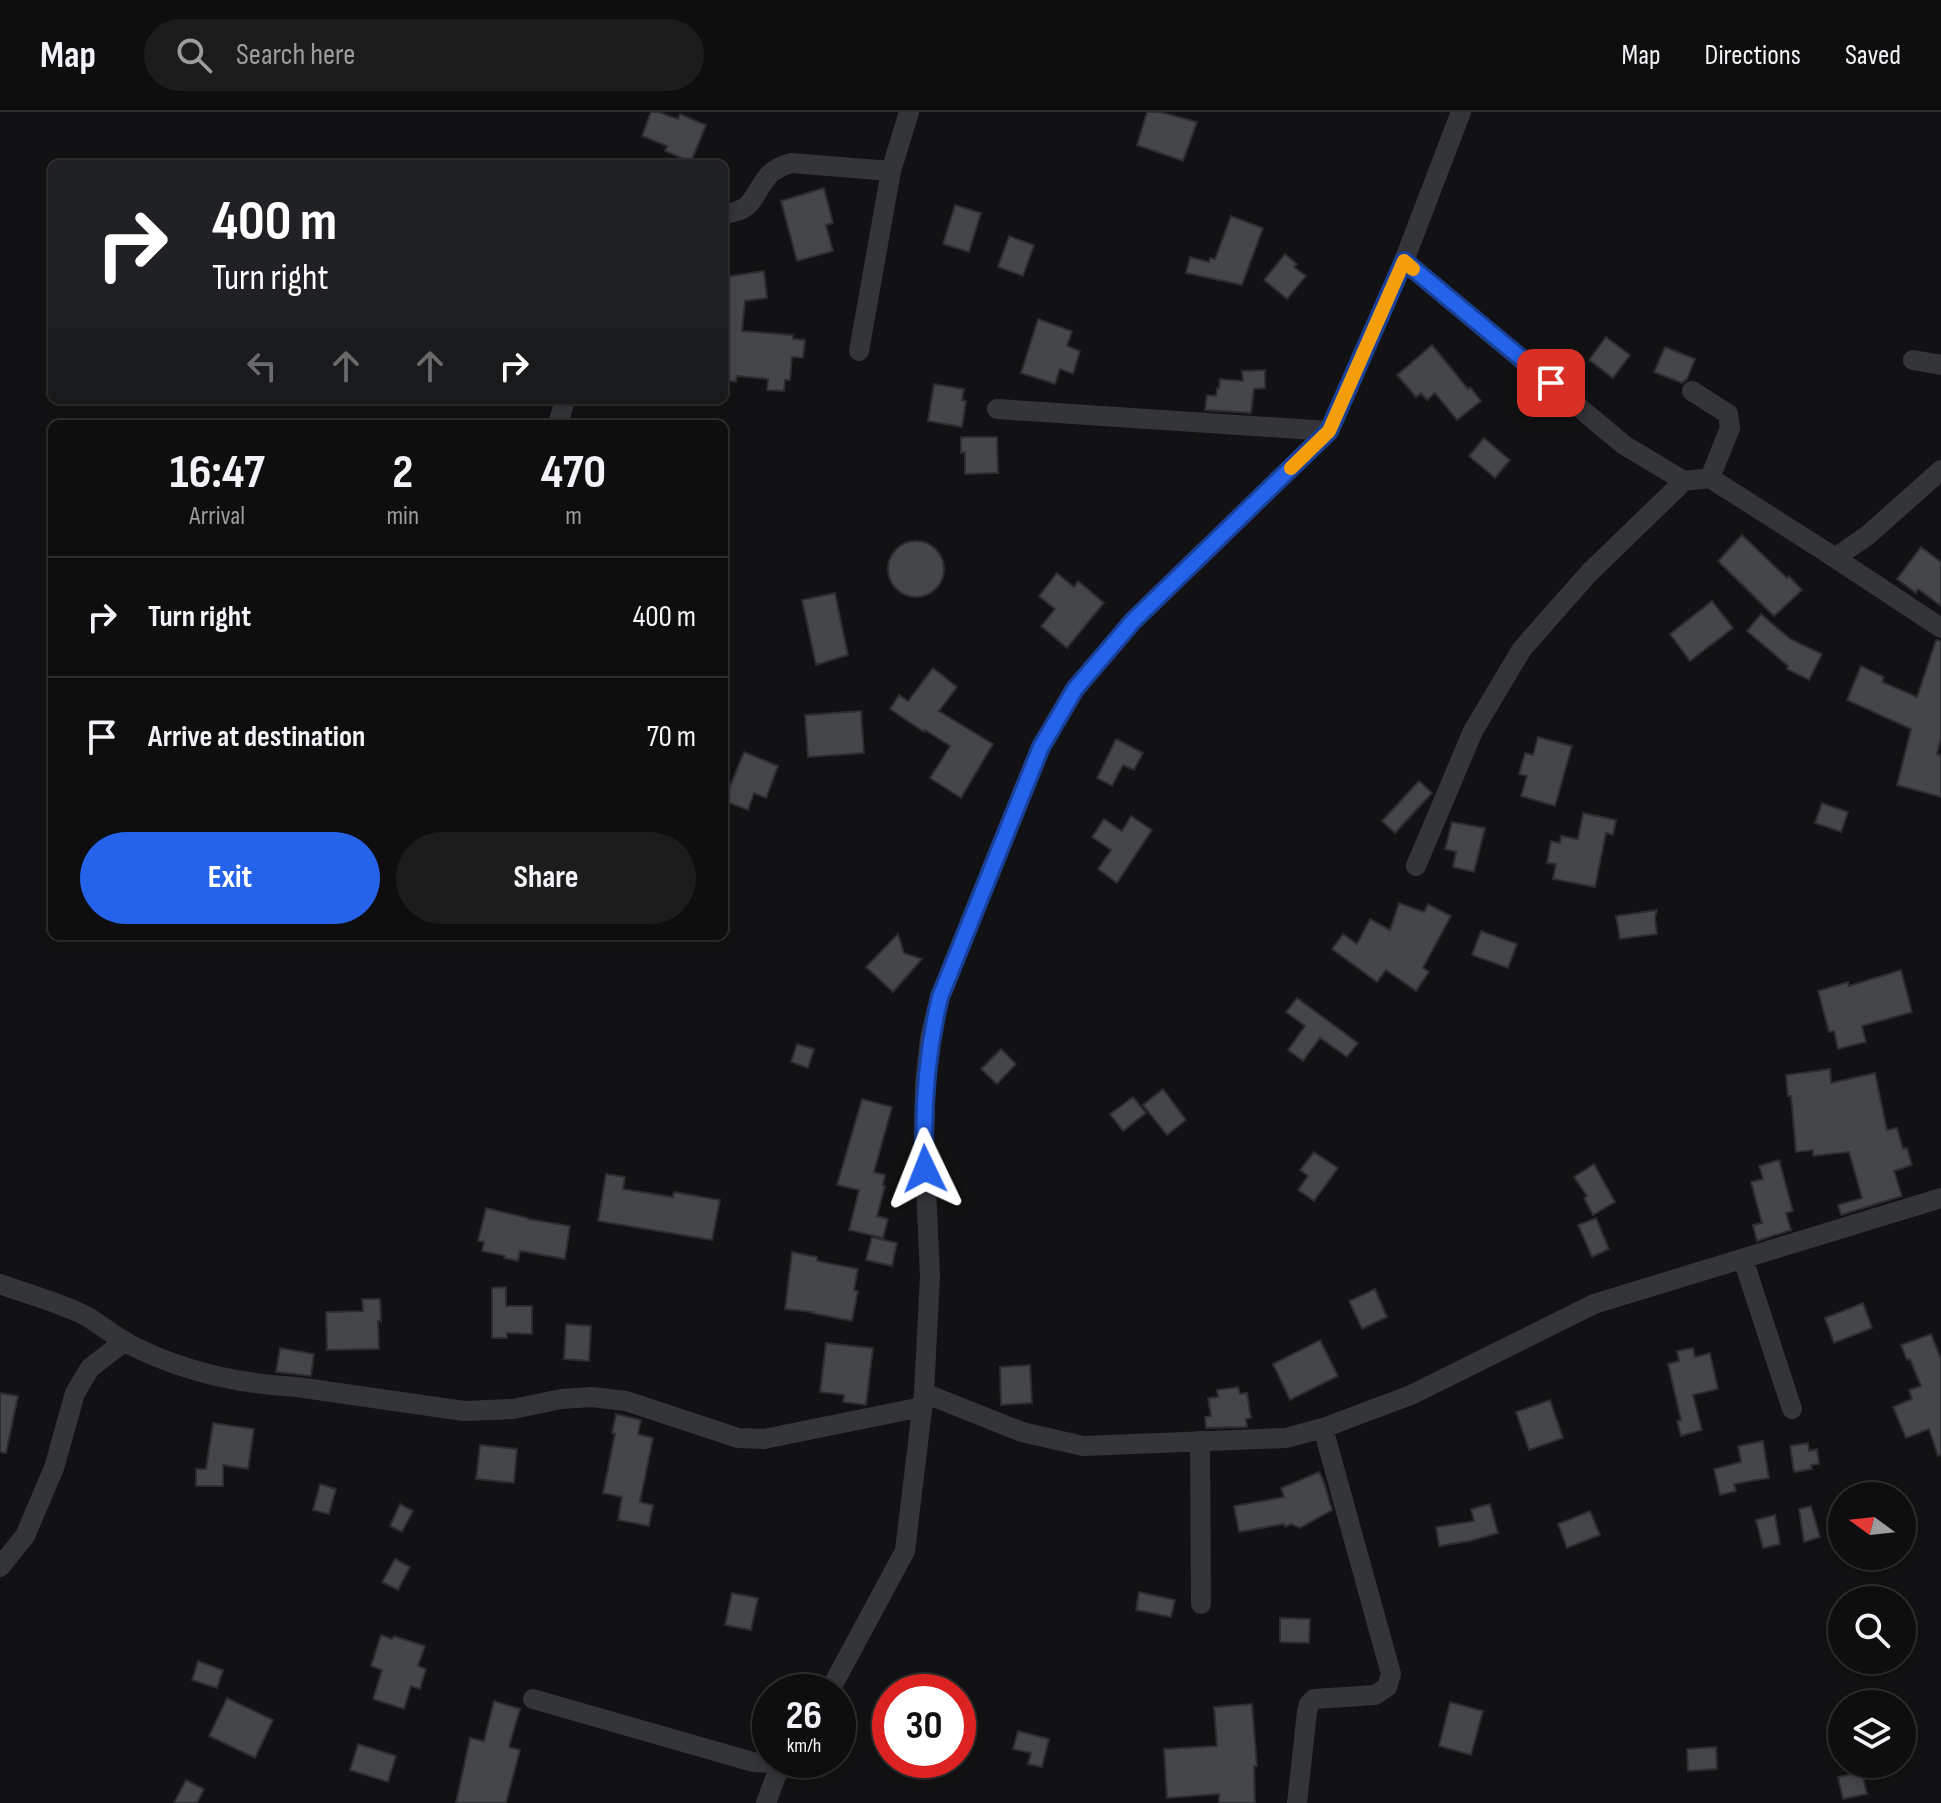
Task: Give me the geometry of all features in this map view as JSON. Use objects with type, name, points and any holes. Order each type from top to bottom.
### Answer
[{"type":"street","points":[[859,351],[891,171],[909,112]]},
{"type":"street","points":[[839,1674],[905,1551],[923,1400],[930,1276],[924,1142],[925,1084],[930,1038],[940,997],[1041,747],[1075,689],[1133,621],[1329,431],[1404,261],[1461,112]]},
{"type":"street","points":[[728,214],[745,208],[776,168],[791,163],[891,171]]},
{"type":"street","points":[[1404,261],[1624,445],[1684,481]]},
{"type":"street","points":[[1913,360],[1941,365]]},
{"type":"street","points":[[1692,391],[1728,414],[1730,428],[1710,478]]},
{"type":"street","points":[[997,409],[1329,431]]},
{"type":"street","points":[[1835,558],[1868,535],[1941,470]]},
{"type":"street","points":[[1416,866],[1473,731],[1522,649],[1589,573],[1684,481],[1710,478],[1941,628]]},
{"type":"street","points":[[0,1284],[85,1316],[156,1357],[196,1371],[270,1385],[464,1411],[513,1409],[561,1399],[592,1397],[626,1401],[738,1438],[764,1439],[923,1400],[1022,1432],[1083,1446],[1286,1438],[1323,1428],[1411,1395],[1594,1304],[1941,1198]]},
{"type":"street","points":[[1743,1259],[1792,1409]]},
{"type":"street","points":[[0,1567],[25,1536],[54,1468],[75,1393],[90,1368],[125,1341]]},
{"type":"street","points":[[1297,1803],[1309,1704],[1314,1699],[1375,1695],[1387,1687],[1391,1674],[1323,1428]]},
{"type":"street","points":[[1200,1441],[1201,1604]]},
{"type":"street","points":[[533,1699],[752,1762]]},
{"type":"street","points":[[766,1803],[775,1778]]},
{"type":"building","points":[[651,112],[678,119],[680,114],[706,125],[692,160],[665,151],[667,146],[642,136]]},
{"type":"building","points":[[1147,112],[1160,112],[1197,122],[1183,161],[1137,145]]},
{"type":"building","points":[[824,188],[833,223],[826,225],[833,251],[797,261],[781,201]]},
{"type":"building","points":[[955,205],[981,213],[969,252],[943,244]]},
{"type":"building","points":[[1231,216],[1263,228],[1242,285],[1186,273],[1190,257],[1209,262],[1210,258],[1215,259]]},
{"type":"building","points":[[1009,236],[1034,245],[1023,276],[998,267]]},
{"type":"building","points":[[1285,254],[1297,264],[1294,267],[1306,276],[1287,299],[1264,280]]},
{"type":"building","points":[[764,271],[767,298],[745,301],[742,331],[793,335],[793,339],[805,340],[803,358],[792,357],[790,380],[785,380],[784,391],[767,390],[768,379],[737,376],[736,382],[728,381],[728,276]]},
{"type":"building","points":[[1038,319],[1072,331],[1067,346],[1080,351],[1073,374],[1060,369],[1055,384],[1021,373]]},
{"type":"building","points":[[1606,337],[1630,355],[1613,378],[1589,360]]},
{"type":"building","points":[[1432,345],[1481,401],[1457,420],[1435,393],[1427,400],[1421,393],[1416,397],[1397,375]]},
{"type":"building","points":[[1665,347],[1695,359],[1687,379],[1682,383],[1654,372]]},
{"type":"building","points":[[1265,370],[1265,388],[1254,389],[1251,413],[1205,410],[1207,395],[1216,396],[1220,379],[1243,381],[1242,371]]},
{"type":"building","points":[[934,384],[964,389],[962,400],[966,401],[962,427],[928,421]]},
{"type":"building","points":[[961,437],[997,437],[998,473],[965,474]]},
{"type":"building","points":[[1484,438],[1510,460],[1495,478],[1469,456]]},
{"type":"building","points":[[1742,535],[1802,590],[1774,616],[1718,561]]},
{"type":"building","points":[[916,541],[936,549],[944,569],[936,589],[916,597],[896,589],[888,569],[896,549]]},
{"type":"building","points":[[1921,547],[1941,562],[1941,606],[1918,589],[1916,593],[1897,579]]},
{"type":"building","points":[[1057,573],[1074,587],[1078,581],[1104,603],[1067,648],[1041,626],[1055,609],[1039,596]]},
{"type":"building","points":[[835,593],[848,655],[816,665],[802,600]]},
{"type":"building","points":[[1712,601],[1733,628],[1690,661],[1670,634]]},
{"type":"building","points":[[1761,614],[1790,639],[1822,654],[1809,680],[1787,669],[1788,666],[1747,631]]},
{"type":"building","points":[[1936,640],[1941,641],[1941,738],[1937,754],[1941,755],[1941,797],[1897,785],[1911,729],[1847,700],[1861,666],[1884,677],[1882,682],[1917,697]]},
{"type":"building","points":[[933,668],[957,687],[939,711],[993,744],[961,798],[930,778],[950,746],[890,709],[899,695],[908,701]]},
{"type":"building","points":[[861,711],[864,753],[808,757],[805,715]]},
{"type":"building","points":[[1538,737],[1572,746],[1555,806],[1521,796],[1527,776],[1519,774],[1525,753],[1533,755]]},
{"type":"building","points":[[1116,739],[1143,753],[1134,770],[1123,765],[1112,786],[1097,778]]},
{"type":"building","points":[[744,752],[778,766],[766,798],[754,793],[748,810],[728,802],[728,791]]},
{"type":"building","points":[[1419,781],[1432,793],[1395,833],[1382,821]]},
{"type":"building","points":[[1822,803],[1848,812],[1841,832],[1815,823]]},
{"type":"building","points":[[1583,813],[1616,820],[1613,835],[1606,833],[1595,887],[1553,879],[1556,864],[1547,863],[1551,841],[1560,843],[1561,836],[1578,839]]},
{"type":"building","points":[[1131,816],[1152,830],[1117,883],[1098,869],[1111,850],[1092,837],[1104,819],[1122,831]]},
{"type":"building","points":[[1452,822],[1485,828],[1474,872],[1453,867],[1456,852],[1445,849]]},
{"type":"building","points":[[1399,903],[1424,912],[1428,904],[1451,916],[1423,968],[1429,972],[1416,991],[1386,970],[1377,982],[1332,949],[1343,934],[1357,944],[1370,919],[1390,930]]},
{"type":"building","points":[[1657,910],[1657,934],[1620,939],[1616,916]]},
{"type":"building","points":[[1481,931],[1517,944],[1508,968],[1472,955]]},
{"type":"building","points":[[898,934],[904,953],[922,959],[893,992],[866,967]]},
{"type":"building","points":[[1901,970],[1912,1012],[1862,1026],[1866,1042],[1838,1049],[1834,1031],[1829,1032],[1818,991],[1848,982],[1849,986]]},
{"type":"building","points":[[1297,998],[1358,1043],[1347,1057],[1320,1038],[1303,1061],[1288,1050],[1305,1026],[1286,1012]]},
{"type":"building","points":[[797,1044],[814,1049],[808,1068],[791,1062]]},
{"type":"building","points":[[1001,1049],[1016,1064],[997,1084],[981,1069]]},
{"type":"building","points":[[1830,1069],[1831,1083],[1875,1073],[1887,1130],[1897,1128],[1912,1165],[1894,1171],[1902,1196],[1841,1215],[1838,1205],[1862,1198],[1849,1152],[1813,1156],[1813,1150],[1796,1152],[1786,1075]]},
{"type":"building","points":[[1163,1089],[1186,1120],[1167,1135],[1143,1105]]},
{"type":"building","points":[[1133,1097],[1146,1113],[1123,1131],[1110,1114]]},
{"type":"building","points":[[862,1099],[892,1107],[874,1172],[885,1175],[877,1216],[888,1219],[883,1238],[849,1230],[859,1190],[837,1185]]},
{"type":"building","points":[[1314,1152],[1338,1168],[1314,1201],[1298,1190],[1308,1176],[1300,1170]]},
{"type":"building","points":[[1779,1160],[1793,1211],[1786,1213],[1791,1230],[1757,1241],[1753,1225],[1762,1223],[1751,1182],[1763,1179],[1759,1166]]},
{"type":"building","points":[[1594,1164],[1615,1202],[1593,1215],[1584,1198],[1587,1196],[1574,1177]]},
{"type":"building","points":[[606,1174],[625,1177],[623,1189],[673,1197],[674,1192],[720,1200],[712,1240],[598,1221]]},
{"type":"building","points":[[486,1208],[570,1226],[565,1259],[520,1251],[518,1261],[482,1251],[484,1242],[478,1241]]},
{"type":"building","points":[[1596,1218],[1609,1249],[1592,1257],[1578,1225]]},
{"type":"building","points":[[872,1237],[897,1243],[892,1266],[866,1260]]},
{"type":"building","points":[[792,1252],[817,1257],[817,1261],[858,1269],[854,1290],[858,1291],[852,1321],[785,1309]]},
{"type":"building","points":[[506,1287],[506,1306],[532,1306],[532,1334],[507,1333],[507,1338],[492,1338],[492,1288]]},
{"type":"building","points":[[1375,1289],[1387,1317],[1362,1329],[1349,1301]]},
{"type":"building","points":[[362,1299],[380,1299],[379,1349],[327,1350],[326,1312],[363,1311]]},
{"type":"building","points":[[1863,1303],[1872,1328],[1834,1343],[1825,1318]]},
{"type":"building","points":[[566,1324],[591,1326],[589,1361],[564,1359]]},
{"type":"building","points":[[1931,1334],[1941,1359],[1941,1455],[1938,1456],[1929,1429],[1906,1438],[1893,1407],[1912,1399],[1909,1390],[1921,1386],[1901,1345]]},
{"type":"building","points":[[1320,1340],[1338,1376],[1290,1400],[1273,1364]]},
{"type":"building","points":[[826,1343],[873,1348],[866,1405],[843,1402],[844,1395],[820,1392]]},
{"type":"building","points":[[280,1348],[314,1354],[311,1376],[276,1372]]},
{"type":"building","points":[[1693,1348],[1695,1357],[1710,1353],[1718,1389],[1693,1395],[1702,1430],[1681,1436],[1677,1421],[1681,1420],[1668,1364],[1679,1361],[1677,1351]]},
{"type":"building","points":[[1030,1365],[1032,1403],[1001,1405],[1000,1367]]},
{"type":"building","points":[[1238,1387],[1240,1394],[1247,1393],[1251,1418],[1246,1419],[1247,1427],[1206,1428],[1205,1417],[1211,1416],[1208,1398],[1218,1397],[1217,1390]]},
{"type":"building","points":[[0,1393],[18,1396],[6,1453],[0,1452]]},
{"type":"building","points":[[1550,1400],[1563,1438],[1529,1450],[1516,1412]]},
{"type":"building","points":[[616,1414],[641,1420],[638,1434],[653,1438],[640,1502],[653,1505],[649,1526],[618,1520],[622,1497],[603,1493]]},
{"type":"building","points":[[213,1423],[254,1429],[248,1469],[223,1465],[223,1486],[196,1486],[196,1469],[206,1469]]},
{"type":"building","points":[[1763,1441],[1769,1478],[1734,1484],[1736,1491],[1720,1495],[1714,1469],[1741,1462],[1738,1446]]},
{"type":"building","points":[[1808,1443],[1809,1451],[1817,1449],[1819,1464],[1811,1465],[1812,1469],[1794,1472],[1790,1446]]},
{"type":"building","points":[[480,1445],[517,1449],[514,1483],[476,1479]]},
{"type":"building","points":[[1319,1472],[1332,1510],[1300,1528],[1291,1524],[1285,1527],[1284,1524],[1239,1532],[1234,1506],[1284,1497],[1281,1488]]},
{"type":"building","points":[[320,1484],[336,1489],[329,1514],[313,1510]]},
{"type":"building","points":[[400,1504],[413,1511],[402,1532],[390,1526]]},
{"type":"building","points":[[1490,1504],[1498,1533],[1439,1546],[1436,1527],[1474,1521],[1471,1509]]},
{"type":"building","points":[[1811,1506],[1820,1537],[1804,1542],[1799,1509]]},
{"type":"building","points":[[1590,1511],[1600,1535],[1567,1548],[1558,1524]]},
{"type":"building","points":[[1775,1515],[1780,1544],[1763,1548],[1756,1520]]},
{"type":"building","points":[[395,1559],[410,1567],[398,1590],[382,1582]]},
{"type":"building","points":[[1139,1592],[1175,1600],[1171,1617],[1136,1610]]},
{"type":"building","points":[[732,1593],[758,1598],[751,1630],[725,1625]]},
{"type":"building","points":[[1280,1618],[1310,1619],[1309,1643],[1280,1642]]},
{"type":"building","points":[[381,1635],[425,1646],[418,1666],[426,1669],[420,1689],[411,1686],[404,1709],[373,1699],[382,1670],[371,1666]]},
{"type":"building","points":[[198,1661],[223,1670],[217,1688],[192,1680]]},
{"type":"building","points":[[227,1698],[273,1720],[255,1758],[209,1736]]},
{"type":"building","points":[[494,1701],[520,1709],[509,1747],[520,1750],[506,1803],[456,1803],[470,1738],[484,1741]]},
{"type":"building","points":[[1450,1702],[1483,1711],[1471,1755],[1439,1746]]},
{"type":"building","points":[[1252,1704],[1257,1766],[1254,1766],[1255,1803],[1219,1803],[1219,1794],[1167,1798],[1164,1749],[1217,1746],[1214,1707]]},
{"type":"building","points":[[1018,1731],[1049,1739],[1042,1767],[1028,1764],[1031,1753],[1013,1749]]},
{"type":"building","points":[[358,1744],[396,1756],[388,1782],[350,1770]]},
{"type":"building","points":[[1716,1747],[1717,1769],[1688,1771],[1687,1749]]},
{"type":"building","points":[[1838,1778],[1863,1778],[1867,1794],[1843,1799]]},
{"type":"building","points":[[186,1780],[204,1789],[197,1803],[174,1803]]},
{"type":"slow traffic","points":[[1291,468],[1329,431],[1404,261],[1413,269]]},
{"type":"route","points":[[925,1169],[925,1084],[930,1038],[940,997],[1041,747],[1075,689],[1133,621],[1329,431],[1404,261],[1551,383]]}]
